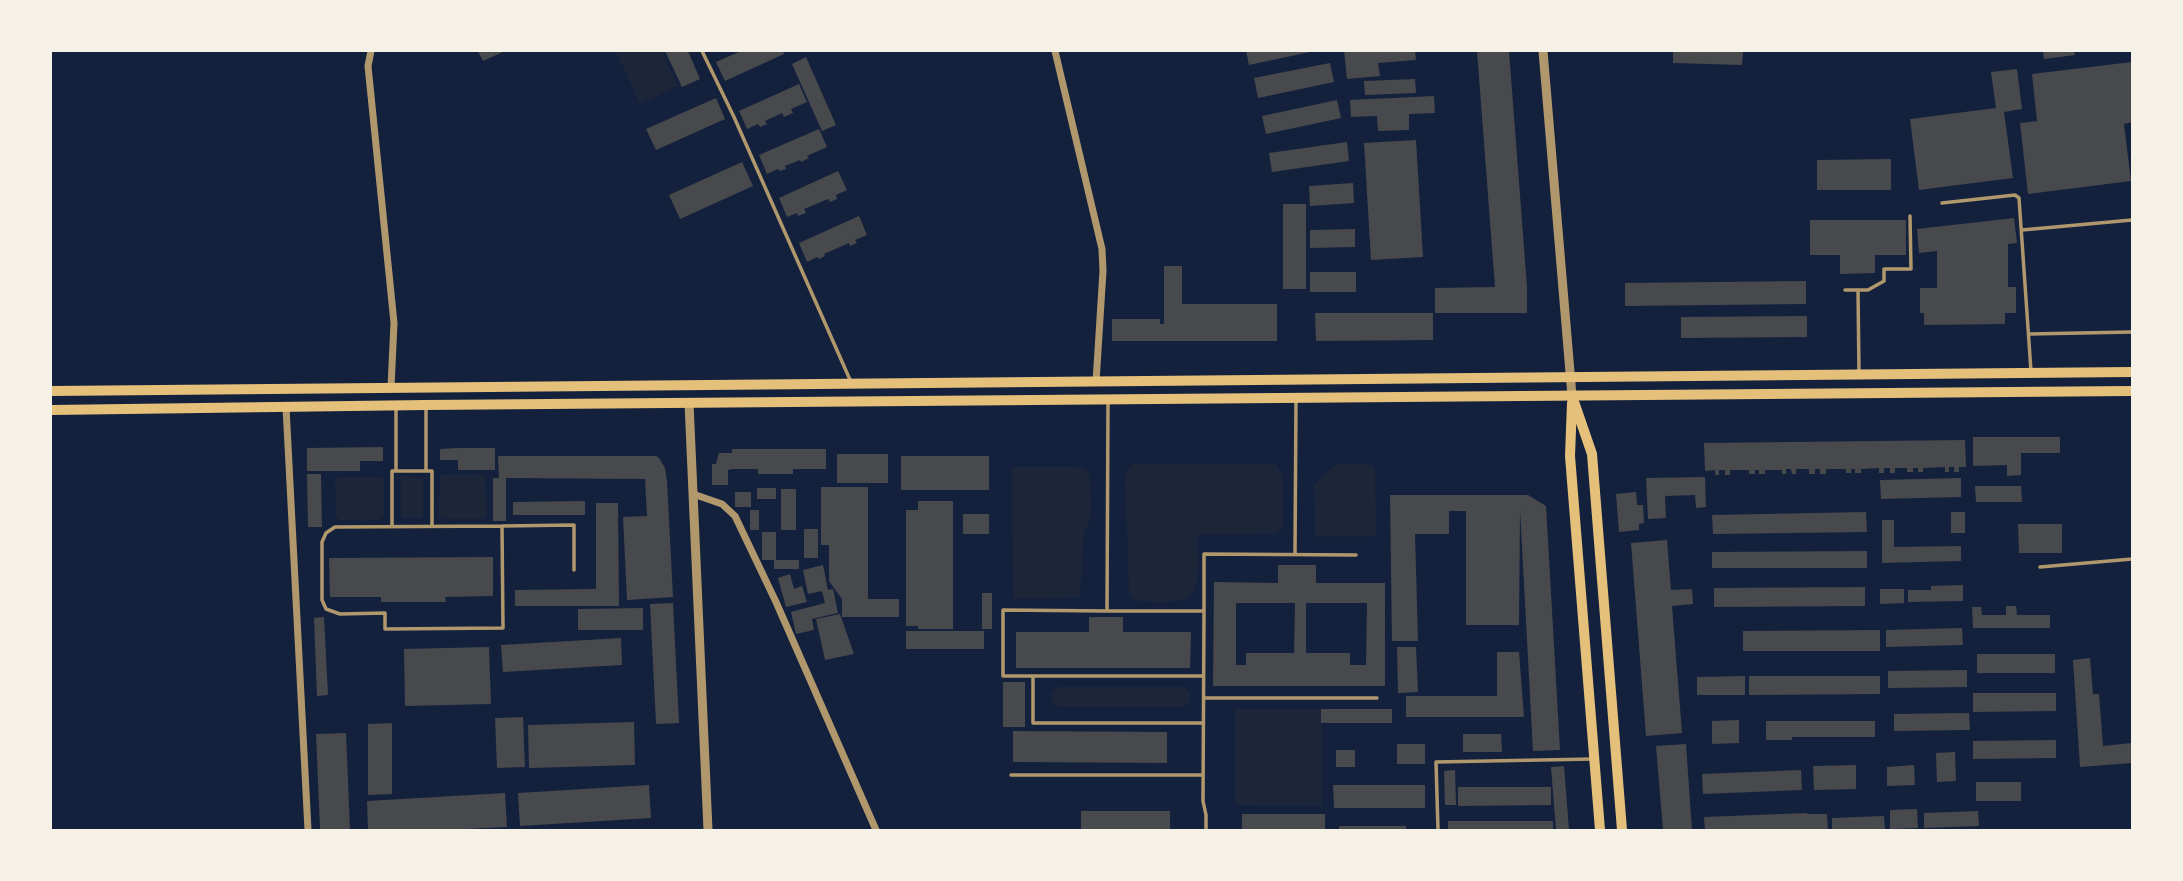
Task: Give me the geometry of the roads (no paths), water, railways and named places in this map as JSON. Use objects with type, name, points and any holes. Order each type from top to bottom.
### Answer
[{"type":"main road","points":[[51,391],[2132,372]]},
{"type":"main road","points":[[51,410],[2132,391]]},
{"type":"main road","points":[[1572,396],[1570,456],[1600,830]]},
{"type":"main road","points":[[1572,396],[1592,454],[1622,830]]},
{"type":"street","points":[[371,51],[368,66],[394,323],[391,387]]},
{"type":"street","points":[[1055,51],[1102,248],[1096,382]]},
{"type":"street","points":[[1543,51],[1572,396]]},
{"type":"street","points":[[689,403],[708,830]]},
{"type":"street","points":[[286,407],[308,830]]},
{"type":"street","points":[[693,494],[722,503],[735,516],[776,602],[876,830]]},
{"type":"lane","points":[[702,51],[852,383]]},
{"type":"lane","points":[[1942,203],[2015,195],[2019,198],[2031,373]]},
{"type":"lane","points":[[1845,290],[1868,290],[1884,281],[1884,269],[1910,269],[1910,216]]},
{"type":"lane","points":[[2022,230],[2132,220]]},
{"type":"lane","points":[[1858,290],[1858,375]]},
{"type":"lane","points":[[2028,334],[2132,332]]},
{"type":"lane","points":[[1295,554],[1296,398]]},
{"type":"lane","points":[[1107,611],[1108,400]]},
{"type":"lane","points":[[396,405],[396,471]]},
{"type":"lane","points":[[425,405],[426,471]]},
{"type":"lane","points":[[392,527],[392,471],[432,471],[432,526]]},
{"type":"lane","points":[[502,526],[503,628],[385,629],[385,613],[340,614],[326,608],[322,600],[322,542],[326,533],[335,527],[574,525],[574,570]]},
{"type":"lane","points":[[1206,830],[1203,775],[1204,554],[1356,555]]},
{"type":"lane","points":[[2040,567],[2132,559]]},
{"type":"lane","points":[[1203,676],[1003,676],[1003,611],[1204,611]]},
{"type":"lane","points":[[1033,676],[1033,723],[1203,723]]},
{"type":"lane","points":[[1203,698],[1377,698]]},
{"type":"lane","points":[[1438,830],[1436,762],[1595,759]]},
{"type":"lane","points":[[1011,775],[1203,775]]}]
